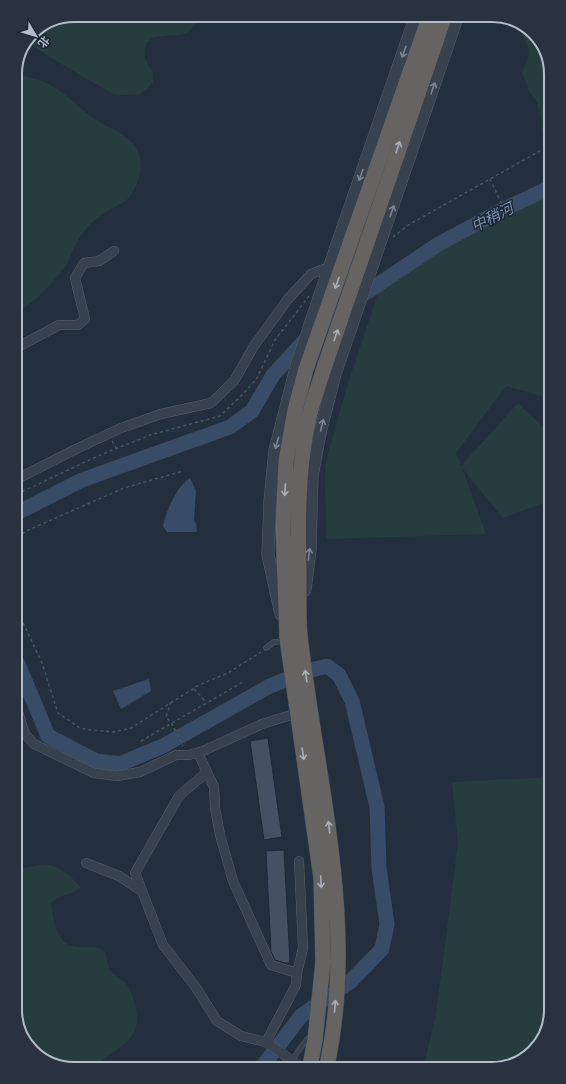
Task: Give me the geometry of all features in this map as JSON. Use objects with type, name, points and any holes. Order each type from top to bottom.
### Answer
[{"type":"highway","points":[[328,1062],[331,1045],[339,950],[336,880],[312,714],[291,638],[300,469],[308,421],[395,113],[428,22]]},
{"type":"highway","points":[[311,1062],[315,1038],[323,962],[321,878],[297,715],[283,527],[286,461],[302,367],[357,249],[442,22]]},
{"type":"street","points":[[302,367],[328,271],[414,22]]},
{"type":"street","points":[[291,638],[310,550],[312,476],[320,433],[335,374],[456,22]]},
{"type":"street","points":[[22,345],[59,325],[78,324],[85,319],[75,278],[84,263],[99,261],[114,251]]},
{"type":"street","points":[[22,476],[121,428],[161,414],[211,403],[234,381],[254,346],[293,294],[311,274],[324,269],[328,271]]},
{"type":"street","points":[[22,725],[25,734],[34,744],[94,773],[117,776],[140,772],[176,755],[198,753],[262,724],[291,715],[297,715]]},
{"type":"street","points":[[198,753],[214,787],[215,808],[232,881],[271,965],[297,973]]},
{"type":"street","points":[[207,772],[179,796],[135,873],[163,945],[195,986],[217,1021],[241,1036],[266,1042],[280,1052],[288,1062]]},
{"type":"street","points":[[266,1042],[296,985],[302,948],[299,861]]},
{"type":"street","points":[[86,863],[119,876],[142,890]]},
{"type":"lane","points":[[266,648],[274,642],[291,638]]},
{"type":"lane","points":[[290,1062],[307,1039],[315,1038]]},
{"type":"path","points":[[379,248],[410,224],[491,180],[544,149]]},
{"type":"path","points":[[491,180],[505,211]]},
{"type":"path","points":[[22,534],[94,500],[124,488],[184,471]]},
{"type":"path","points":[[22,620],[35,647],[58,713],[80,728],[114,732],[131,728],[193,689],[228,673],[266,648]]},
{"type":"path","points":[[141,741],[172,724],[206,702],[243,682]]},
{"type":"path","points":[[193,689],[206,702]]},
{"type":"path","points":[[171,702],[166,717],[172,724],[182,744]]},
{"type":"green space","points":[[67,22],[197,22],[187,33],[154,37],[147,42],[145,58],[153,74],[153,82],[140,94],[113,94],[48,56],[31,44],[48,29]]},
{"type":"green space","points":[[523,32],[533,42],[540,54],[543,64],[544,135],[542,133],[542,124],[538,104],[529,91],[522,72],[528,58],[528,50],[522,35]]},
{"type":"green space","points":[[22,76],[41,81],[52,86],[98,121],[130,140],[137,149],[141,166],[137,183],[130,197],[102,215],[86,229],[74,248],[65,267],[49,286],[29,305],[22,309]]},
{"type":"green space","points":[[544,190],[544,397],[506,386],[456,453],[461,466],[518,403],[544,428],[544,503],[503,518],[462,468],[486,534],[326,539],[325,465],[347,386],[378,293],[437,245],[502,210]]},
{"type":"green space","points":[[544,777],[544,1017],[540,1030],[529,1047],[518,1055],[502,1061],[425,1062],[436,1014],[458,843],[452,782]]},
{"type":"green space","points":[[44,864],[50,865],[65,872],[81,888],[54,900],[51,903],[55,926],[58,933],[62,939],[73,946],[97,947],[105,952],[110,970],[128,986],[133,997],[137,1023],[133,1034],[125,1044],[100,1062],[71,1062],[54,1058],[37,1047],[26,1030],[22,1010],[22,868]]},
{"type":"water","points":[[190,478],[196,491],[194,520],[197,532],[167,532],[163,526],[169,506],[181,487]]},
{"type":"water","points":[[149,679],[151,691],[121,709],[113,691]]},
{"type":"building","points":[[268,738],[282,837],[264,840],[250,741]]},
{"type":"building","points":[[284,850],[290,963],[275,960],[271,951],[266,851]]},
{"type":"waterway","name":"中稍河","points":[[22,510],[82,480],[230,427],[252,411],[273,375],[308,337],[343,308],[437,245],[502,210],[544,190]]},
{"type":"waterway","points":[[22,674],[48,736],[96,761],[120,764],[163,746],[268,687],[304,672],[327,666],[339,675],[352,701],[377,807],[379,868],[387,924],[382,949],[351,981],[301,1016],[266,1062]]}]
